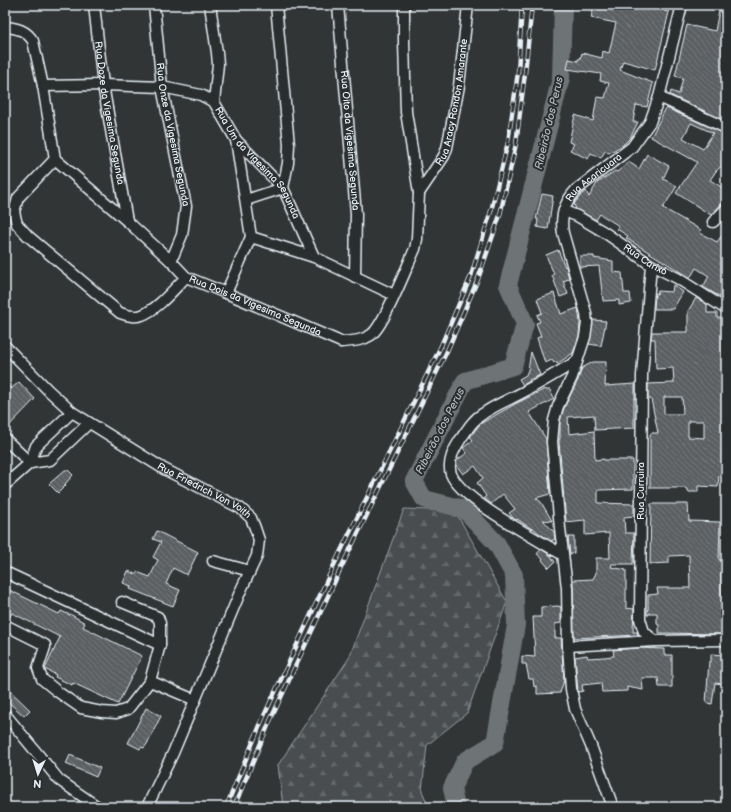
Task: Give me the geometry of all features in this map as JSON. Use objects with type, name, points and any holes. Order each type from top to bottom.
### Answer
[{"type":"street","name":"Rua Doze da Vigesima Segunda","points":[[94,5],[103,85],[127,221]]},
{"type":"street","name":"Rua Onze da Vigesima Segunda","points":[[154,5],[162,87],[186,206],[182,235],[171,261]]},
{"type":"street","points":[[210,5],[218,64],[214,102]]},
{"type":"street","points":[[246,200],[282,188],[288,163],[289,145],[276,5]]},
{"type":"street","name":"Rua Oito da Vigesima Segunda","points":[[338,5],[356,214],[355,277]]},
{"type":"street","name":"Rua Dois da Vigesima Segunda","points":[[55,160],[127,221],[171,261],[186,277],[341,342],[360,340],[372,334],[381,322],[415,249],[417,239],[419,193],[406,112],[404,5]]},
{"type":"street","name":"Rua Aracy Rondon Amarante","points":[[419,193],[444,156],[447,148],[459,86],[468,5]]},
{"type":"street","name":"Rua Acaricuara","points":[[613,807],[591,746],[575,709],[571,689],[568,646],[568,597],[552,442],[558,406],[572,377],[585,337],[587,322],[586,313],[562,233],[562,225],[564,211],[569,197],[632,147],[650,122],[659,96],[682,5]]},
{"type":"street","points":[[5,27],[25,31],[33,41],[43,86],[55,160],[18,198],[14,212],[17,224],[28,236],[120,313],[129,316],[141,316],[152,310],[186,277]]},
{"type":"street","name":"Rua Um da Vigesima Segunda","points":[[43,86],[103,85],[162,87],[201,95],[214,102],[236,140],[282,188],[314,257]]},
{"type":"street","points":[[659,96],[726,128]]},
{"type":"street","points":[[226,293],[251,237],[236,140]]},
{"type":"street","points":[[713,222],[726,209]]},
{"type":"street","name":"Rua Carixó","points":[[564,211],[577,216],[604,232],[651,265],[676,278],[726,310]]},
{"type":"street","points":[[251,237],[314,257],[394,295]]},
{"type":"street","name":"Rua Curruira","points":[[651,265],[642,375],[640,619],[644,632],[655,641]]},
{"type":"street","name":"Rua Friedrich Von Voith","points":[[5,346],[72,412],[164,469],[240,508],[251,518],[259,540],[257,556],[173,753],[147,807]]},
{"type":"street","points":[[563,555],[468,496],[451,475],[450,467],[451,459],[458,444],[469,426],[483,413],[541,383],[577,362]]},
{"type":"street","points":[[5,485],[30,463],[36,446],[72,412]]},
{"type":"street","points":[[30,463],[50,460],[89,423]]},
{"type":"street","points":[[5,439],[30,463]]},
{"type":"street","points":[[212,561],[250,570]]},
{"type":"street","points":[[5,572],[160,645]]},
{"type":"street","points":[[5,625],[45,644],[38,668],[39,674],[42,679],[58,692],[81,708],[116,713],[128,709],[150,681],[160,645],[160,623],[158,617],[122,602]]},
{"type":"street","points":[[568,646],[655,641],[726,640]]},
{"type":"street","points":[[150,681],[196,700]]},
{"type":"street","points":[[5,714],[59,780],[98,807]]},
{"type":"green space","points":[[404,509],[455,511],[507,602],[467,713],[427,745],[422,791],[429,807],[283,807],[278,765],[349,658]]},
{"type":"building","points":[[594,5],[665,5],[664,11],[669,12],[655,70],[623,61],[620,70],[653,83],[647,107],[636,105],[633,122],[638,122],[630,138],[623,145],[609,153],[605,151],[601,158],[591,153],[588,159],[570,150],[574,144],[569,142],[575,115],[593,121],[597,97],[605,98],[609,83],[600,81],[601,74],[567,69],[569,59],[578,61],[582,53],[602,58],[603,51],[609,53],[616,23],[591,18]]},
{"type":"building","points":[[720,5],[726,5],[726,121],[670,95],[671,91],[679,94],[683,78],[675,76],[687,25],[715,31]]},
{"type":"building","points":[[666,108],[726,134],[726,162],[716,171],[710,180],[726,190],[726,199],[711,215],[676,193],[697,162],[651,137]],"holes":[[[691,123],[713,133],[703,149],[683,138]]]},
{"type":"building","points":[[647,154],[669,166],[663,179],[677,186],[663,208],[701,230],[700,233],[717,242],[726,230],[726,300],[703,287],[709,276],[696,268],[690,278],[626,238],[628,236],[617,229],[619,226],[600,214],[596,220],[576,209],[574,204],[586,191],[589,197],[597,183],[615,171],[617,172],[629,162],[639,169]]},
{"type":"building","points":[[542,194],[553,196],[548,229],[537,227],[538,219],[536,219]]},
{"type":"building","points":[[558,250],[565,267],[566,266],[569,279],[563,281],[568,294],[560,297],[552,275],[554,274],[546,255]]},
{"type":"building","points":[[580,256],[594,256],[594,258],[613,261],[613,272],[622,273],[624,293],[630,293],[631,303],[619,305],[619,300],[603,301],[599,266],[580,267]]},
{"type":"building","points":[[673,285],[683,292],[673,309],[654,309],[655,293],[657,294],[658,291],[672,292]]},
{"type":"building","points":[[554,293],[561,314],[578,308],[580,323],[579,336],[573,353],[557,364],[556,361],[554,363],[552,360],[545,363],[537,338],[541,336],[536,323],[540,322],[537,315],[542,313],[537,299]]},
{"type":"building","points":[[696,298],[707,304],[707,313],[717,313],[717,318],[726,318],[726,475],[719,475],[718,487],[698,486],[698,492],[688,492],[688,489],[684,488],[650,488],[650,436],[651,433],[658,433],[651,399],[648,399],[648,384],[674,383],[673,368],[656,369],[655,339],[651,339],[652,332],[688,332],[688,311]],"holes":[[[664,397],[682,397],[683,414],[664,414]],[[688,421],[704,421],[704,438],[688,437]]]},
{"type":"building","points":[[593,320],[606,321],[601,346],[589,344]]},
{"type":"building","points":[[531,352],[540,375],[529,380],[530,381],[523,385],[519,379],[526,375]]},
{"type":"building","points":[[593,362],[606,362],[605,386],[635,384],[634,428],[595,430],[594,415],[568,417],[569,434],[594,431],[595,460],[633,460],[633,489],[598,490],[598,503],[634,504],[634,516],[624,517],[625,533],[634,533],[633,564],[612,564],[611,567],[626,570],[626,608],[634,609],[633,632],[637,632],[638,635],[574,638],[573,580],[593,579],[596,573],[596,558],[610,558],[609,533],[585,535],[585,520],[566,522],[559,442],[560,421],[564,408],[578,380],[582,368]]},
{"type":"building","points":[[19,382],[35,399],[5,430],[5,383],[11,389]]},
{"type":"building","points":[[545,389],[550,390],[554,399],[529,412],[546,439],[550,494],[536,498],[541,502],[552,521],[543,520],[554,532],[555,539],[551,541],[533,528],[532,529],[517,519],[514,519],[509,513],[515,509],[503,494],[491,504],[484,498],[486,496],[477,483],[483,478],[475,466],[463,474],[456,465],[457,460],[467,453],[463,448],[473,440],[470,437],[480,424]]},
{"type":"building","points":[[65,470],[68,470],[73,475],[58,493],[49,484]]},
{"type":"building","points":[[651,504],[688,504],[689,521],[720,522],[719,560],[724,560],[723,571],[721,571],[721,594],[726,594],[726,634],[659,633],[657,613],[649,613],[649,615],[647,615],[648,595],[658,594],[657,588],[690,588],[689,555],[669,556],[669,563],[650,564]]},
{"type":"building","points":[[157,531],[198,552],[187,575],[173,568],[166,584],[180,590],[173,606],[130,589],[131,586],[123,583],[128,571],[136,574],[137,572],[150,577],[158,560],[153,557],[161,542],[153,539]]},
{"type":"building","points":[[568,537],[574,537],[574,553],[570,554]]},
{"type":"building","points":[[541,549],[550,555],[555,562],[549,568],[542,560],[543,559],[537,554]]},
{"type":"building","points":[[5,588],[59,614],[61,611],[70,614],[85,623],[83,627],[142,656],[118,704],[73,683],[72,685],[55,677],[56,675],[45,669],[60,637],[12,613],[8,619],[5,619]]},
{"type":"building","points":[[541,607],[561,607],[561,623],[555,624],[555,638],[561,638],[564,680],[560,693],[537,694],[537,686],[534,687],[533,679],[529,679],[526,664],[522,664],[522,656],[535,657],[533,617],[541,617]]},
{"type":"building","points":[[639,648],[664,649],[664,655],[672,655],[672,687],[659,687],[658,678],[642,678],[643,690],[627,687],[627,691],[602,692],[601,683],[582,685],[583,691],[578,692],[575,657],[587,655],[588,658],[614,656],[613,650]]},
{"type":"building","points":[[711,654],[724,655],[723,684],[715,683],[712,704],[706,703],[709,661],[711,661]]},
{"type":"building","points":[[5,686],[30,710],[24,716],[5,699]]},
{"type":"building","points":[[146,708],[161,716],[147,744],[144,748],[141,747],[140,749],[128,743]]},
{"type":"building","points":[[70,755],[100,768],[96,777],[66,764]]},
{"type":"waterway","name":"Ribeirão dos Perus","points":[[456,807],[452,788],[465,761],[495,743],[516,625],[514,575],[497,544],[464,509],[424,499],[414,481],[465,381],[513,366],[525,324],[508,285],[561,78],[563,5]]},
{"type":"railway","points":[[226,807],[263,718],[334,565],[440,348],[471,276],[491,211],[508,142],[518,72],[522,5]]},
{"type":"railway","points":[[234,807],[270,721],[341,568],[447,351],[478,279],[500,215],[516,144],[532,5]]}]
